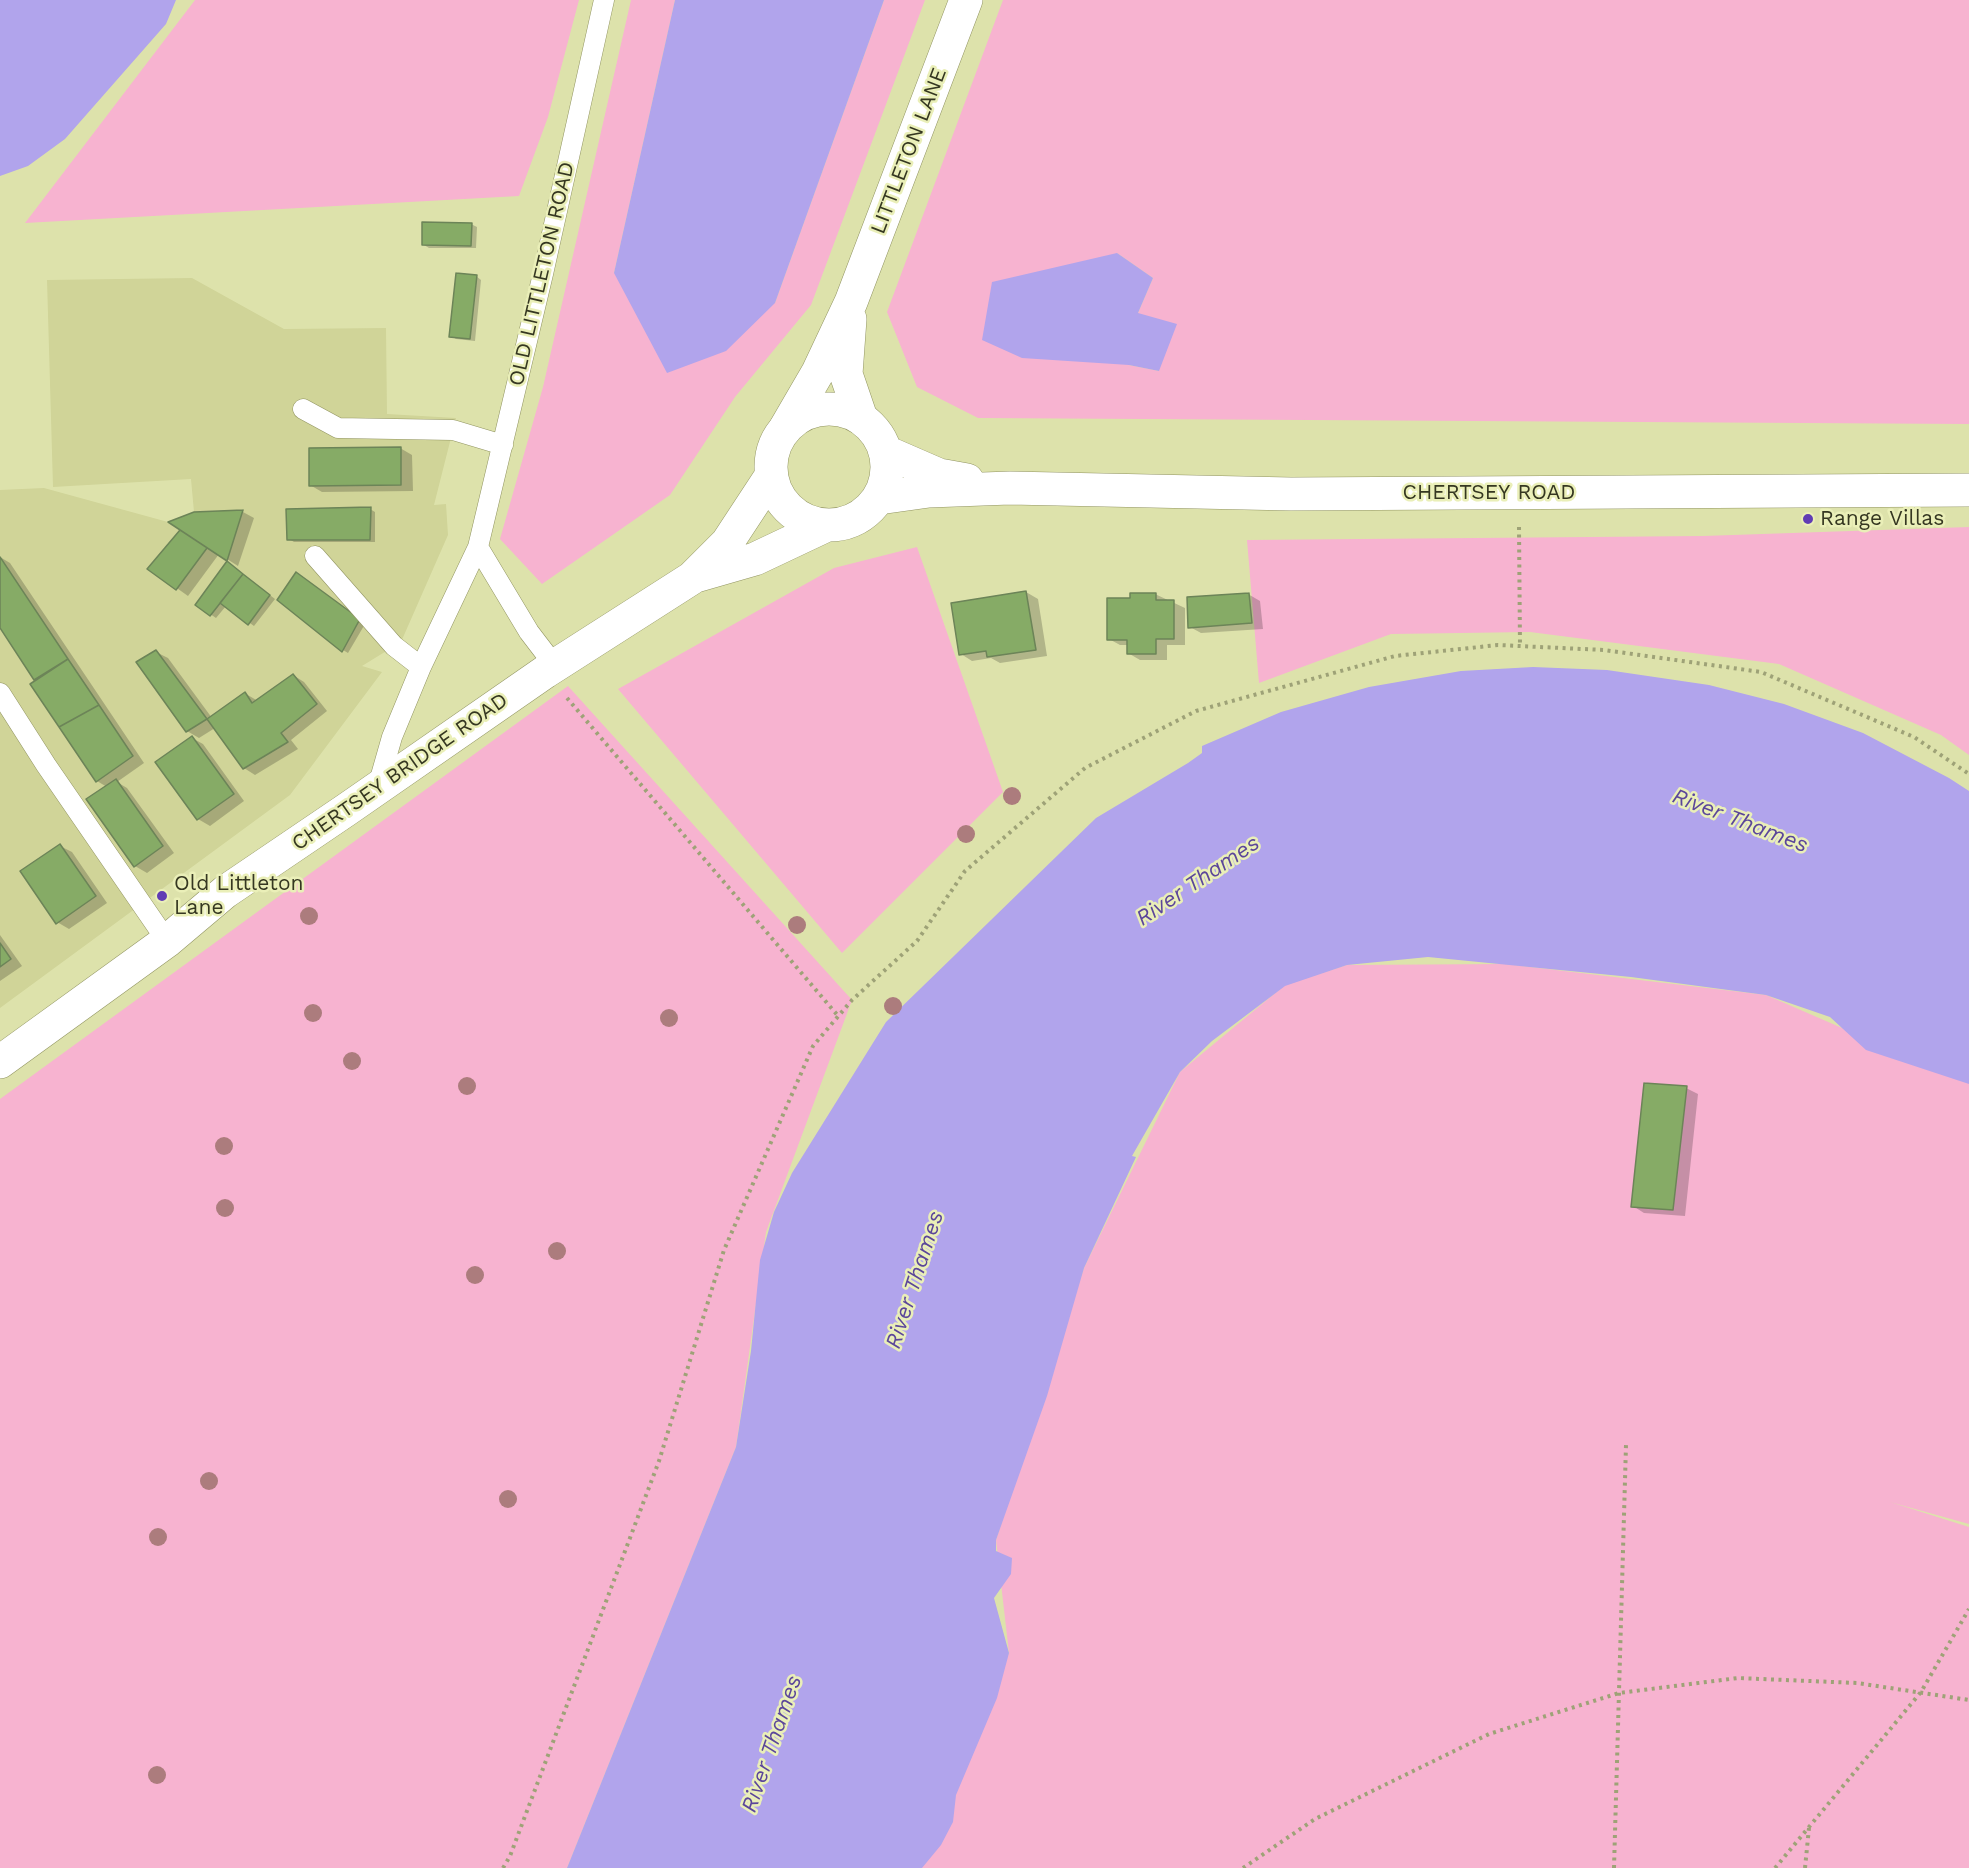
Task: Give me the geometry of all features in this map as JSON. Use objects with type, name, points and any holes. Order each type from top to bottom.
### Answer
[{"type":"main road","name":"LITTLETON LANE","points":[[851,302],[966,0]]},
{"type":"main road","points":[[851,302],[846,374],[861,418]]},
{"type":"main road","points":[[786,427],[802,415],[822,409],[842,410],[861,418],[878,434],[886,452],[888,468],[884,488],[879,498],[865,514],[847,523],[827,525],[800,517],[784,504],[774,487],[771,476],[772,455],[779,436],[818,372],[851,302]]},
{"type":"main road","name":"CHERTSEY ROAD","points":[[886,452],[939,475],[1010,488]]},
{"type":"main road","name":"CHERTSEY BRIDGE ROAD","points":[[0,1062],[166,941],[225,892],[555,666],[692,578],[727,543],[771,476]]},
{"type":"main road","name":"CHERTSEY ROAD","points":[[879,498],[929,491],[1010,488],[1291,494],[1969,490]]},
{"type":"main road","name":"CHERTSEY BRIDGE ROAD","points":[[692,578],[755,559],[827,525]]},
{"type":"lane","name":"OLD LITTLETON ROAD","points":[[377,789],[393,737],[421,667],[478,547],[604,0]]},
{"type":"lane","points":[[303,409],[338,428],[453,430],[503,445]]},
{"type":"lane","points":[[478,547],[529,632],[555,666]]},
{"type":"lane","points":[[315,556],[394,646],[421,667]]},
{"type":"lane","points":[[0,693],[46,765],[166,941]]},
{"type":"path","points":[[1520,540],[1520,646]]},
{"type":"path","points":[[503,1868],[510,1856],[659,1461],[724,1251],[813,1046],[852,1000],[916,941],[965,871],[1084,768],[1196,711],[1395,656],[1498,645],[1604,650],[1761,672],[1914,737],[1969,774]]},
{"type":"path","points":[[584,718],[839,1017]]},
{"type":"path","points":[[1614,1868],[1626,1445]]},
{"type":"path","points":[[1775,1868],[1921,1692],[1969,1609]]},
{"type":"path","points":[[1243,1868],[1314,1819],[1489,1734],[1619,1694],[1738,1678],[1857,1683],[1969,1700]]},
{"type":"path","points":[[1805,1868],[1809,1827]]},
{"type":"shaded area","points":[[195,0],[579,0],[548,117],[519,196],[25,223]]},
{"type":"shaded area","points":[[631,0],[675,0],[614,273],[775,303],[884,0],[925,0],[811,305],[735,397],[670,495],[542,584],[500,539],[543,387]]},
{"type":"shaded area","points":[[1003,0],[1969,0],[1969,424],[978,418],[917,387],[887,312]],"holes":[[[1117,253],[1153,278],[1138,313],[1159,371],[1129,365]]]},
{"type":"shaded area","points":[[192,278],[284,329],[386,328],[387,414],[456,418],[434,505],[446,504],[448,535],[401,642],[362,666],[382,672],[290,795],[0,1008],[0,490],[44,488],[168,522],[194,512],[191,479],[53,487],[47,280]]},
{"type":"shaded area","points":[[1969,527],[1969,755],[1941,735],[1779,664],[1530,632],[1391,634],[1259,683],[1247,540],[1703,536]]},
{"type":"shaded area","points":[[917,547],[1003,792],[842,953],[618,689],[834,568]]},
{"type":"shaded area","points":[[568,686],[852,1000],[766,1232],[736,1447],[567,1868],[0,1868],[0,1099]]},
{"type":"shaded area","points":[[1505,964],[1766,995],[1969,1083],[1969,1524],[1890,1502],[1969,1527],[1969,1868],[911,1868],[1009,1653],[996,1540],[1084,1268],[1180,1072],[1285,985],[1347,965]]},
{"type":"water","points":[[0,0],[176,0],[166,24],[65,139],[28,166],[0,176]]},
{"type":"water","points":[[675,0],[884,0],[775,303],[726,351],[667,373],[614,273]]},
{"type":"water","points":[[1117,253],[1153,278],[1138,313],[1177,324],[1159,371],[1129,365],[1022,358],[982,340],[992,282]]},
{"type":"water","name":"River Thames","points":[[1533,667],[1607,670],[1709,685],[1784,704],[1863,733],[1949,778],[1969,791],[1969,1084],[1866,1050],[1830,1017],[1766,995],[1631,977],[1428,957],[1347,965],[1285,986],[1212,1041],[1180,1072],[1132,1156],[1136,1157],[1084,1268],[1047,1396],[996,1540],[996,1551],[1012,1558],[1011,1574],[994,1598],[1009,1653],[997,1698],[956,1795],[953,1822],[941,1845],[922,1868],[567,1868],[736,1447],[751,1351],[760,1260],[774,1212],[792,1173],[886,1022],[1096,818],[1188,763],[1202,753],[1202,746],[1281,712],[1369,687],[1461,671]]},
{"type":"building","points":[[422,222],[472,223],[471,246],[422,245]]},
{"type":"building","points":[[456,273],[477,275],[470,339],[449,337]]},
{"type":"building","points":[[401,447],[401,485],[309,486],[309,448]]},
{"type":"building","points":[[371,507],[370,540],[287,540],[286,509]]},
{"type":"building","points":[[243,510],[227,561],[168,522],[194,512]]},
{"type":"building","points":[[180,530],[207,548],[176,590],[147,569]]},
{"type":"building","points":[[0,557],[68,659],[34,680],[0,628]]},
{"type":"building","points":[[227,561],[243,574],[210,616],[195,605]]},
{"type":"building","points":[[296,572],[360,619],[342,652],[277,600]]},
{"type":"building","points":[[243,574],[270,595],[248,625],[220,603]]},
{"type":"building","points":[[1026,591],[1036,650],[987,657],[986,651],[959,655],[951,603]]},
{"type":"building","points":[[1130,593],[1156,593],[1156,600],[1174,600],[1174,639],[1156,639],[1156,654],[1127,654],[1127,640],[1107,640],[1107,598],[1130,598]]},
{"type":"building","points":[[1249,593],[1252,623],[1188,628],[1187,597]]},
{"type":"building","points":[[156,650],[207,719],[186,732],[136,662]]},
{"type":"building","points":[[68,659],[99,705],[59,727],[30,684]]},
{"type":"building","points":[[293,674],[317,704],[281,733],[288,742],[243,769],[207,719],[245,692],[252,703]]},
{"type":"building","points":[[99,705],[133,756],[96,782],[59,727]]},
{"type":"building","points":[[192,736],[234,794],[197,820],[155,762]]},
{"type":"building","points":[[116,779],[163,846],[134,867],[86,799]]},
{"type":"building","points":[[60,844],[96,896],[56,924],[20,871]]},
{"type":"building","points":[[0,943],[11,959],[0,967]]},
{"type":"building","points":[[1644,1083],[1687,1086],[1673,1210],[1631,1207]]},
{"type":"place","name":"Range Villas","points":[[1808,519]]},
{"type":"place","name":"Old Littleton Lane","points":[[162,896]]}]
